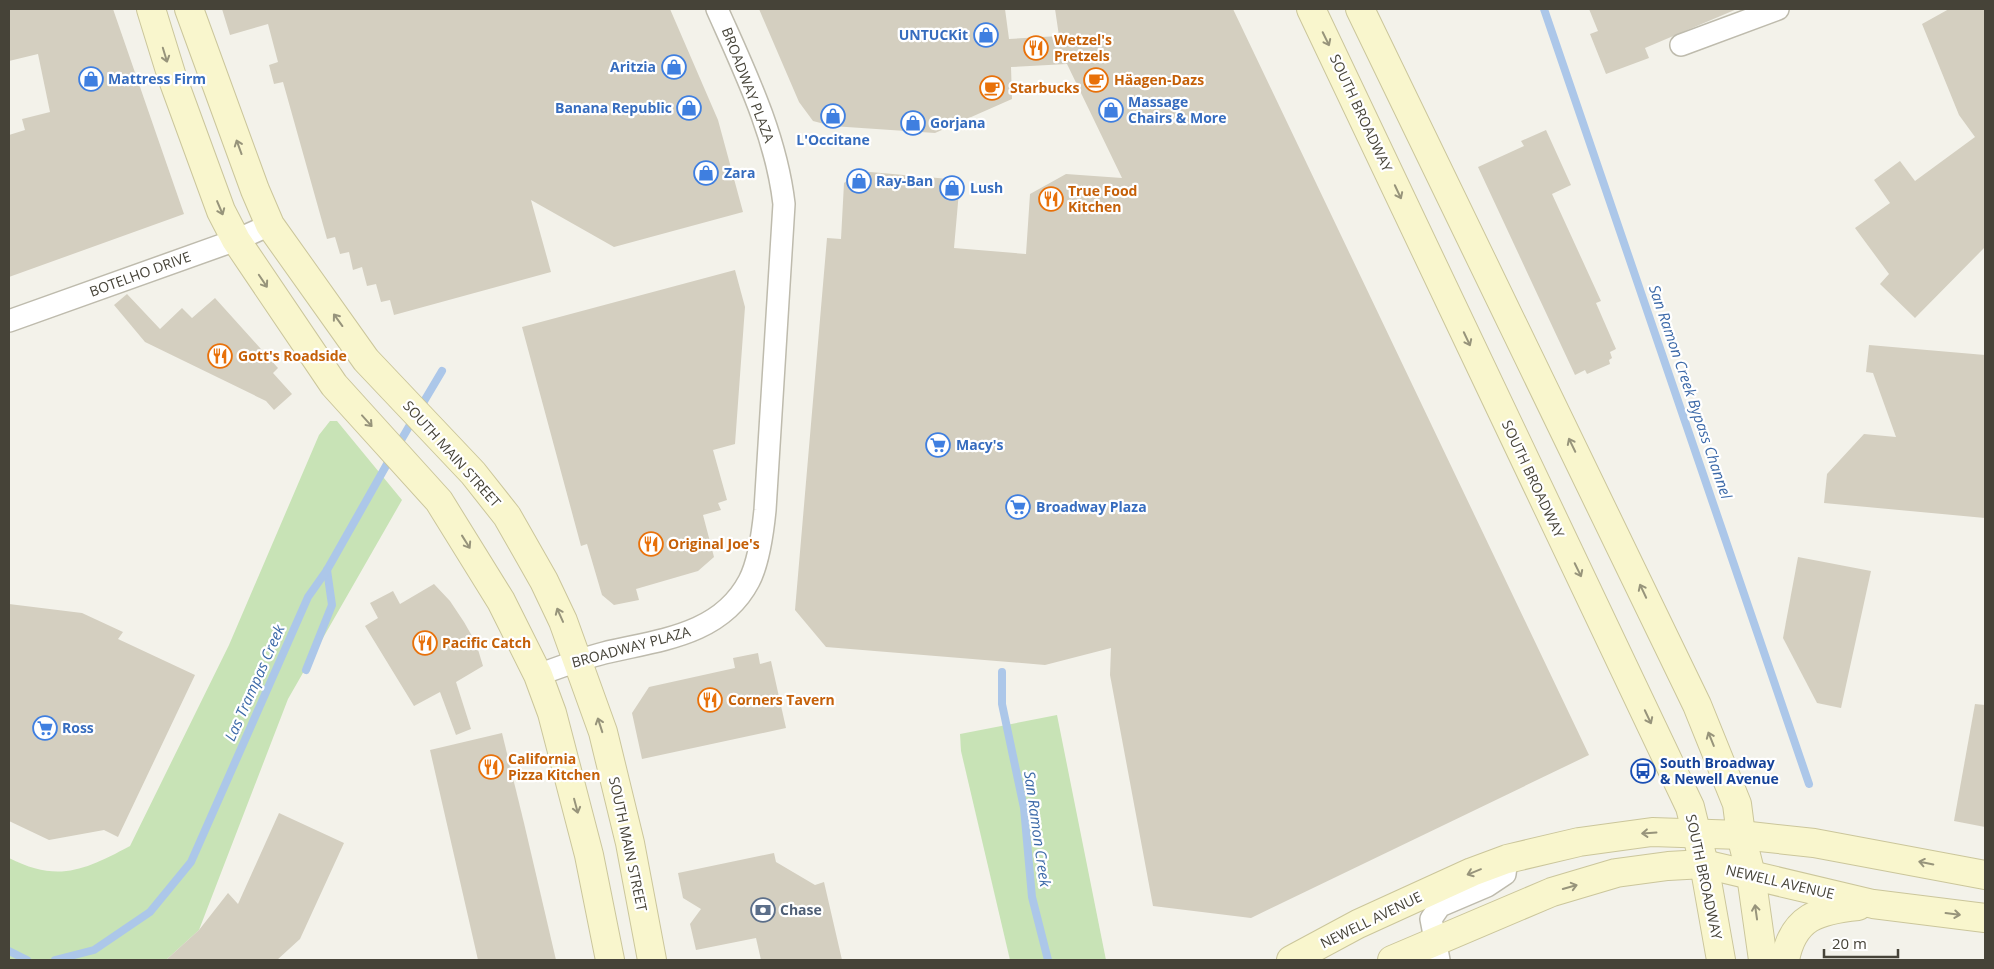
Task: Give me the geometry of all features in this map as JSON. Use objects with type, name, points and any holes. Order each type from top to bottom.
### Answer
[{"type":"main road","points":[[151,9],[172,77],[211,184],[221,211],[236,240],[334,385],[439,501],[501,601],[538,675],[552,713],[589,855],[610,960]]},
{"type":"main road","name":"SOUTH MAIN STREET","points":[[189,9],[255,190],[270,225],[366,360],[473,473],[507,516],[544,581],[577,660],[603,732],[630,843],[652,960]]},
{"type":"main road","name":"SOUTH BROADWAY","points":[[1311,9],[1690,806],[1698,834],[1721,960]]},
{"type":"main road","points":[[1360,9],[1698,705],[1737,804],[1741,835],[1751,875],[1763,960]]},
{"type":"main road","name":"NEWELL AVENUE","points":[[1291,960],[1358,924],[1472,872],[1507,859],[1579,842],[1652,832],[1741,835],[1814,843],[1985,875]]},
{"type":"main road","name":"NEWELL AVENUE","points":[[1392,960],[1438,951],[1524,903],[1616,873],[1668,866],[1704,864],[1873,904],[1985,918]]},
{"type":"main road","points":[[1785,960],[1794,933],[1806,919],[1822,912],[1873,904]]},
{"type":"street","name":"BROADWAY PLAZA","points":[[538,675],[577,660],[652,644],[695,631],[719,615],[737,599],[750,579],[763,531],[784,204],[782,181],[769,134],[717,9]]},
{"type":"street","points":[[1681,45],[1778,9]]},
{"type":"street","name":"BOTELHO DRIVE","points":[[9,321],[236,240],[270,225]]},
{"type":"street","name":"NEWELL AVENUE","points":[[1438,951],[1430,919],[1440,906],[1487,886],[1505,874],[1507,859]]},
{"type":"green space","points":[[330,421],[337,421],[402,500],[288,699],[199,930],[166,960],[9,960],[9,858],[26,866],[57,872],[85,867],[130,846],[229,645],[319,435]]},
{"type":"green space","points":[[1057,715],[1106,960],[1010,960],[961,751],[960,734]]},
{"type":"building","points":[[9,9],[113,9],[184,214],[9,277],[9,135],[25,130],[22,119],[50,112],[38,54],[9,61]]},
{"type":"building","points":[[222,9],[670,9],[718,120],[743,212],[614,247],[531,200],[551,272],[394,315],[390,300],[381,302],[376,284],[367,286],[362,267],[353,270],[349,252],[340,254],[335,237],[327,239],[283,82],[274,84],[269,65],[278,62],[268,24],[230,35]]},
{"type":"building","points":[[759,9],[1005,9],[1009,39],[1059,36],[1055,9],[1233,9],[1589,755],[1251,918],[1153,906],[1110,675],[1111,648],[1045,665],[826,647],[795,610],[827,238],[841,239],[844,183],[859,171],[960,180],[954,248],[1026,254],[1030,194],[1066,174],[1122,178],[1067,64],[1011,67],[1012,99],[935,133],[832,126],[813,121],[799,102]]},
{"type":"building","points":[[1589,9],[1737,9],[1645,48],[1649,58],[1606,74],[1590,34],[1598,31]]},
{"type":"building","points":[[1949,9],[1985,9],[1985,247],[1915,318],[1880,284],[1889,274],[1855,228],[1890,203],[1874,180],[1900,161],[1915,181],[1975,137],[1959,115],[1922,24]]},
{"type":"building","points":[[1546,130],[1571,185],[1552,194],[1601,301],[1596,303],[1616,349],[1610,352],[1612,358],[1609,360],[1610,364],[1587,374],[1585,370],[1575,375],[1478,167],[1524,146],[1521,141]]},
{"type":"building","points":[[735,270],[745,307],[735,444],[713,450],[727,500],[718,503],[721,510],[703,515],[714,557],[698,571],[636,589],[639,600],[614,605],[602,595],[587,544],[581,546],[522,327]]},
{"type":"building","name":"Gott's Roadside","points":[[127,294],[160,329],[182,308],[192,318],[215,298],[278,368],[273,373],[292,394],[274,410],[266,401],[145,342],[114,305]]},
{"type":"building","points":[[1869,345],[1985,355],[1985,518],[1824,503],[1827,474],[1864,434],[1896,437],[1873,373],[1866,372]]},
{"type":"building","points":[[1798,557],[1871,571],[1841,708],[1817,703],[1783,638]]},
{"type":"building","points":[[434,584],[450,601],[464,622],[476,643],[483,666],[456,682],[471,729],[456,735],[440,692],[414,706],[365,626],[378,618],[370,603],[393,591],[400,604]]},
{"type":"building","points":[[9,604],[82,613],[123,632],[118,639],[195,675],[118,837],[104,830],[49,840],[9,821]]},
{"type":"building","name":"Corners Tavern","points":[[758,653],[760,664],[771,661],[786,728],[642,759],[632,713],[649,687],[735,668],[733,658]]},
{"type":"building","points":[[1975,704],[1985,705],[1985,827],[1954,821]]},
{"type":"building","points":[[502,733],[556,960],[478,960],[430,750]]},
{"type":"building","points":[[279,813],[344,843],[300,939],[277,960],[166,960],[199,930],[228,893],[238,904]]},
{"type":"building","name":"Chase","points":[[774,853],[776,862],[815,885],[824,882],[842,960],[761,960],[756,938],[696,950],[690,924],[701,909],[683,898],[678,873]]},
{"type":"waterway","name":"San Ramon Creek Bypass Channel","points":[[1544,9],[1809,784]]},
{"type":"waterway","name":"Las Trampas Creek","points":[[420,408],[442,371]]},
{"type":"waterway","name":"Las Trampas Creek","points":[[397,447],[414,418]]},
{"type":"waterway","name":"Las Trampas Creek","points":[[55,960],[94,950],[150,912],[191,862],[308,597],[327,570],[391,457]]},
{"type":"waterway","points":[[306,670],[332,605],[327,570]]},
{"type":"waterway","name":"San Ramon Creek","points":[[1002,672],[1002,704],[1024,808],[1032,897],[1048,960]]},
{"type":"waterway","name":"Las Trampas Creek","points":[[9,951],[27,960]]},
{"type":"place","name":"UNTUCKit","points":[[986,35]]},
{"type":"place","name":"Wetzel's Pretzels","points":[[1036,48]]},
{"type":"place","name":"Aritzia","points":[[674,67]]},
{"type":"place","name":"Mattress Firm","points":[[91,79]]},
{"type":"place","name":"Häagen-Dazs","points":[[1096,80]]},
{"type":"place","name":"Starbucks","points":[[992,88]]},
{"type":"place","name":"Banana Republic","points":[[689,108]]},
{"type":"place","name":"Massage Chairs & More","points":[[1111,110]]},
{"type":"place","name":"L'Occitane","points":[[833,116]]},
{"type":"place","name":"Gorjana","points":[[913,123]]},
{"type":"place","name":"Zara","points":[[706,173]]},
{"type":"place","name":"Ray-Ban","points":[[859,181]]},
{"type":"place","name":"Lush","points":[[952,188]]},
{"type":"place","name":"True Food Kitchen","points":[[1051,199]]},
{"type":"place","name":"Gott's Roadside","points":[[220,356]]},
{"type":"place","name":"Macy's","points":[[938,445]]},
{"type":"place","name":"Broadway Plaza","points":[[1018,507]]},
{"type":"place","name":"Original Joe's","points":[[651,544]]},
{"type":"place","name":"Pacific Catch","points":[[425,643]]},
{"type":"place","name":"Corners Tavern","points":[[710,700]]},
{"type":"place","name":"Ross","points":[[45,728]]},
{"type":"place","name":"California Pizza Kitchen","points":[[491,767]]},
{"type":"place","name":"South Broadway & Newell Avenue","points":[[1643,771]]},
{"type":"place","name":"Chase","points":[[763,910]]}]
